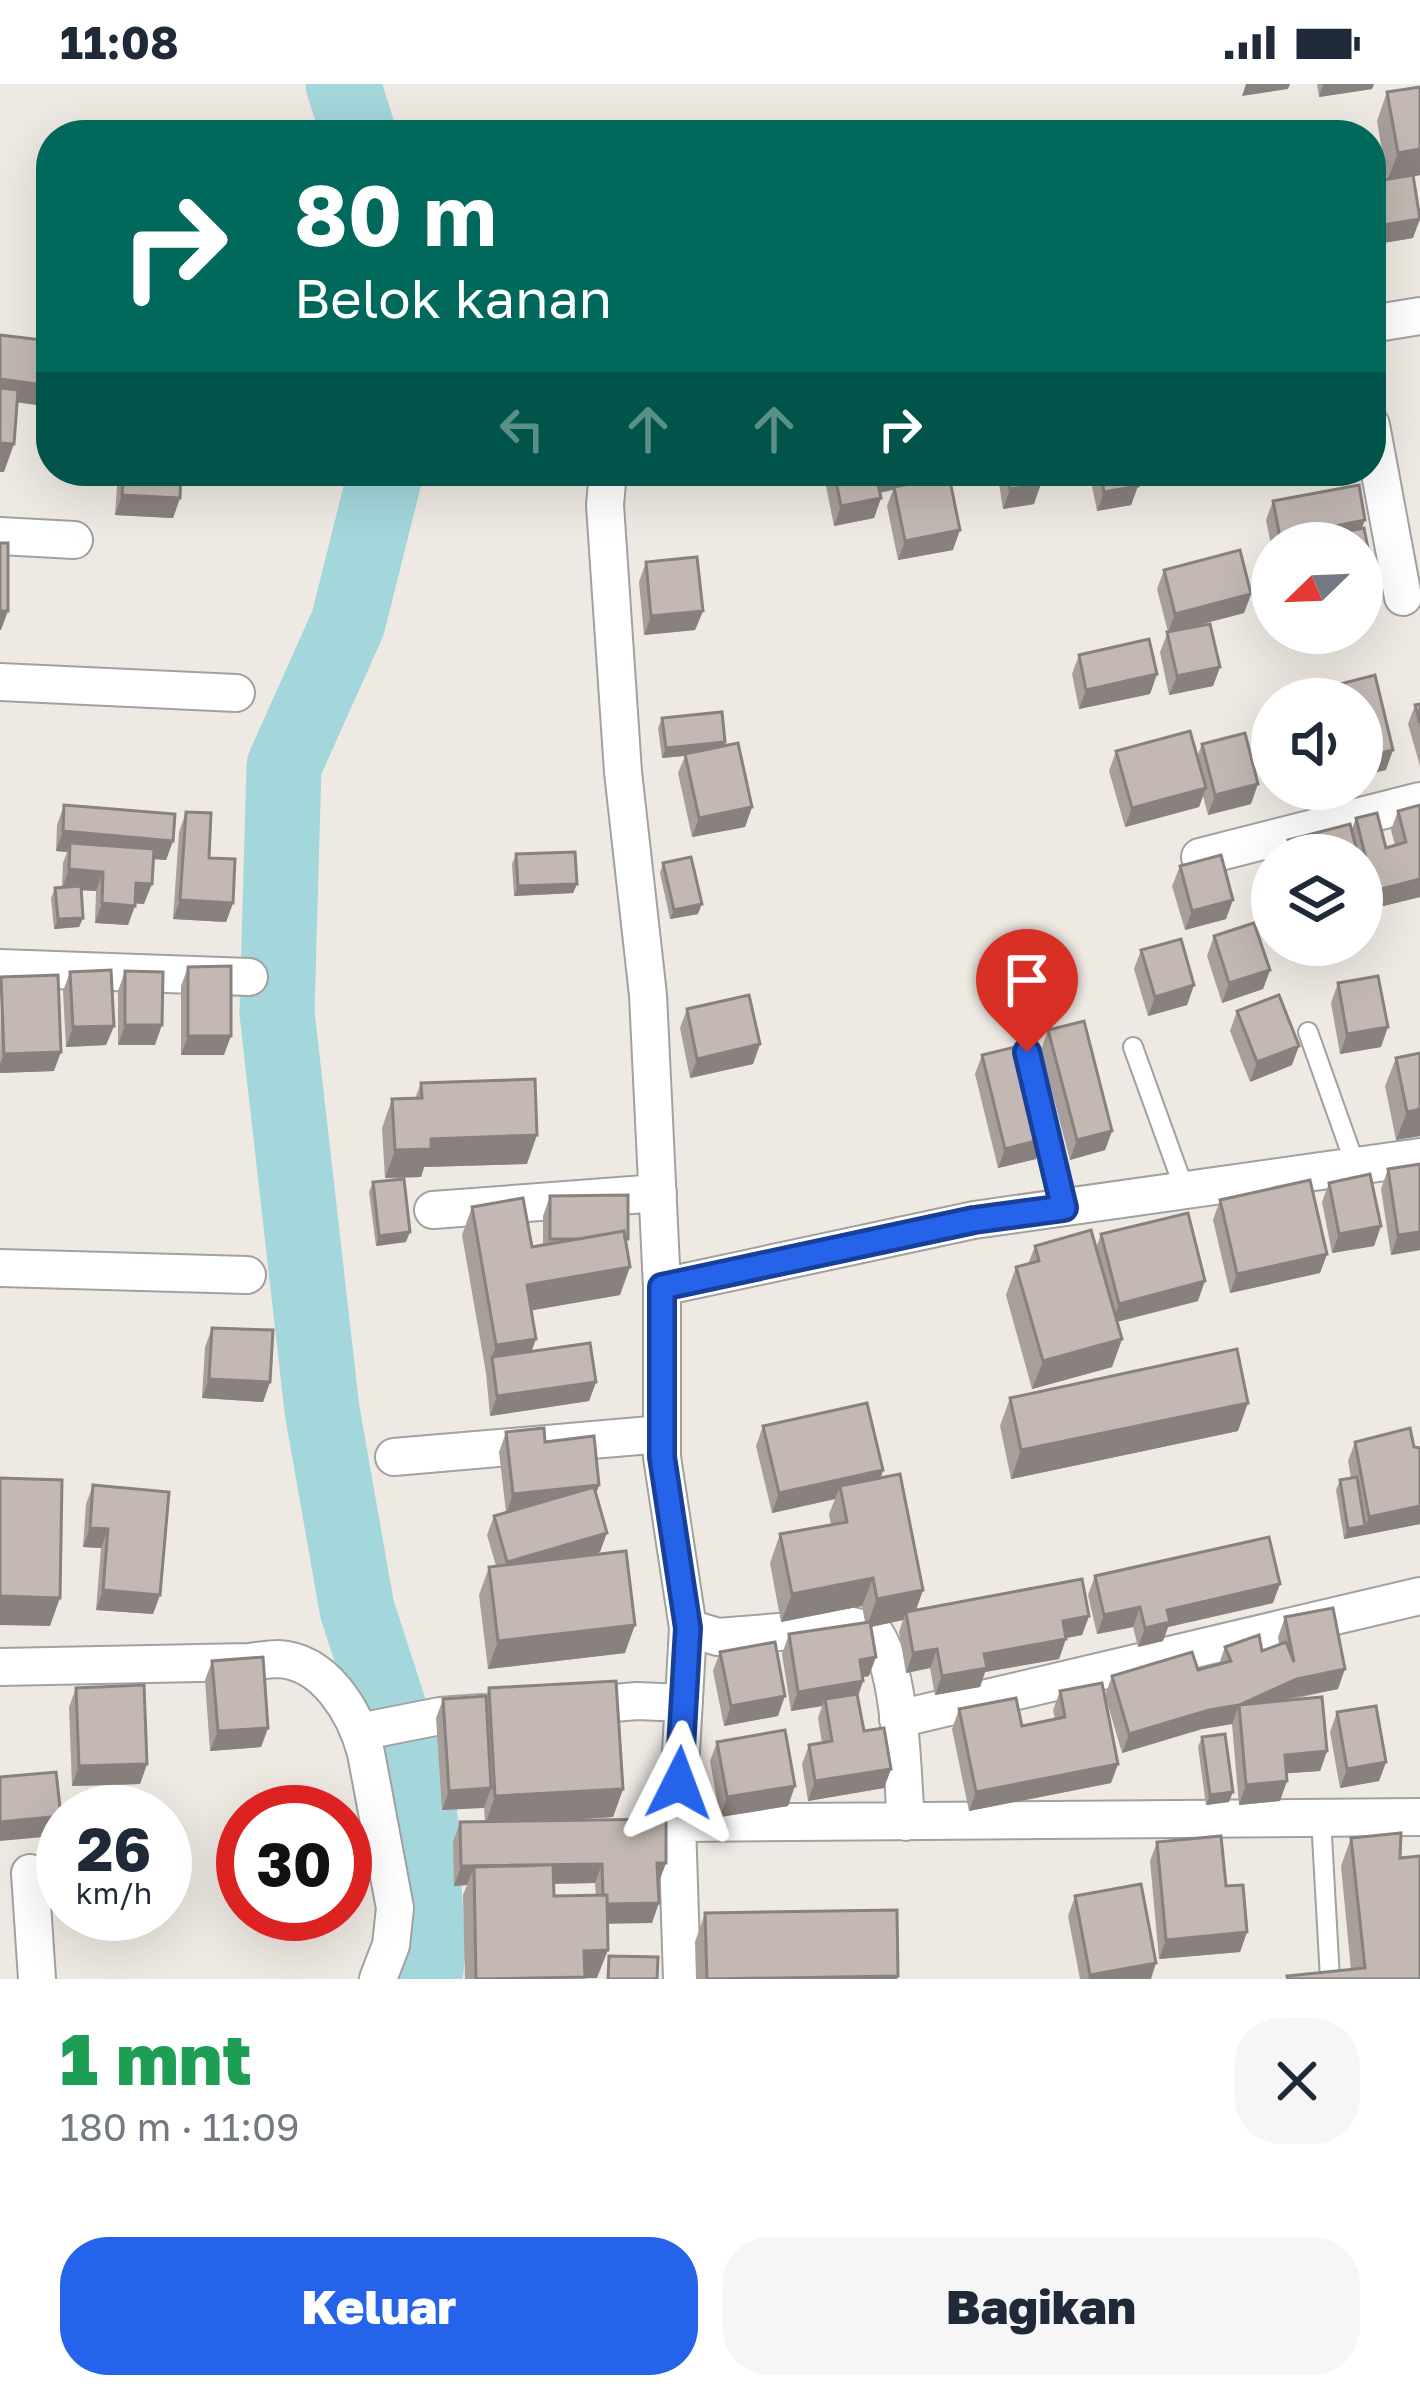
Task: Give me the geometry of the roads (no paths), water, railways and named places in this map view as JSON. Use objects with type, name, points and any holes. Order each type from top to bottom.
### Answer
[{"type":"street","points":[[1386,322],[1420,316]]},
{"type":"street","points":[[602,486],[622,772],[648,995],[662,1287],[662,1457],[688,1628],[677,1823],[693,1939],[682,1979]]},
{"type":"street","points":[[1382,486],[1403,597]]},
{"type":"street","points":[[0,536],[74,540]]},
{"type":"street","points":[[0,682],[236,693]]},
{"type":"street","points":[[1200,857],[1420,801]]},
{"type":"street","points":[[0,968],[249,977]]},
{"type":"street","points":[[662,1287],[974,1220],[1420,1157]]},
{"type":"street","points":[[434,1210],[658,1193]]},
{"type":"street","points":[[0,1268],[247,1275]]},
{"type":"street","points":[[394,1457],[662,1434]]},
{"type":"street","points":[[898,1719],[1420,1596]]},
{"type":"street","points":[[688,1628],[718,1637],[853,1626],[874,1632],[887,1657],[898,1719],[907,1822]]},
{"type":"street","points":[[0,1667],[281,1659],[308,1668],[336,1690],[369,1730],[366,1753],[395,1908],[391,1945],[378,1979]]},
{"type":"street","points":[[369,1730],[440,1716],[637,1701],[684,1703]]},
{"type":"street","points":[[677,1823],[1420,1817]]},
{"type":"street","points":[[30,1873],[37,1979]]},
{"type":"lane","points":[[1308,1032],[1356,1167]]},
{"type":"lane","points":[[1133,1047],[1185,1191]]},
{"type":"lane","points":[[1027,1052],[1064,1208]]},
{"type":"lane","points":[[1321,1818],[1330,1979]]},
{"type":"waterway","points":[[343,84],[354,120]]},
{"type":"waterway","points":[[382,486],[348,623],[284,766],[277,1013],[322,1410],[357,1609],[419,1801],[428,1950],[425,1979]]}]
